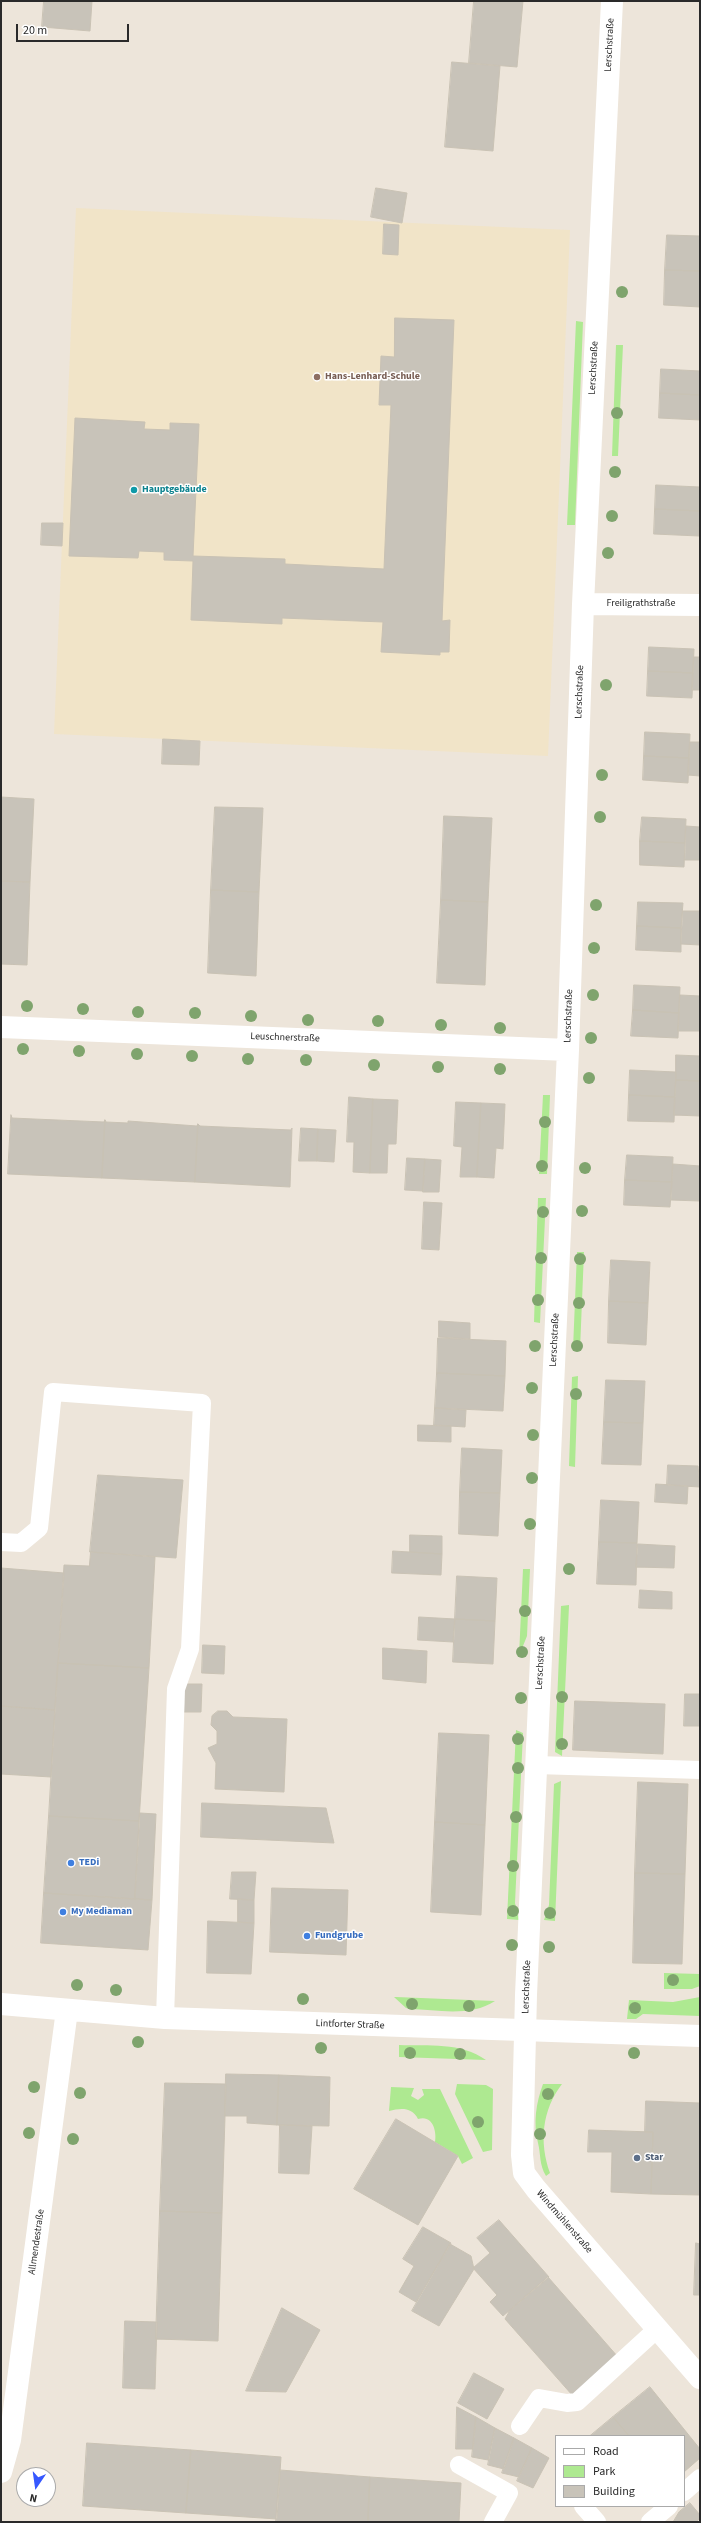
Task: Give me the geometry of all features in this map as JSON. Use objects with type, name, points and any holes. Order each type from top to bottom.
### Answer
[{"type":"street","name":"Lerschstraße","points":[[525,2031],[568,1050],[583,604],[612,1]]},
{"type":"street","name":"Freiligrathstraße","points":[[583,604],[700,605]]},
{"type":"street","name":"Leuschnerstraße","points":[[1,1027],[568,1050]]},
{"type":"street","name":"Lintforter Straße","points":[[1,2004],[165,2018],[700,2036]]},
{"type":"street","name":"Allmendestraße","points":[[1,2472],[10,2440],[67,2010]]},
{"type":"street","name":"Windmühlenstraße","points":[[525,2031],[522,2155],[524,2173],[536,2190],[700,2378]]},
{"type":"lane","points":[[1,1542],[21,1543],[39,1528],[53,1392],[202,1403],[190,1649],[176,1689],[165,2018]]},
{"type":"lane","points":[[536,1765],[700,1770]]},
{"type":"lane","points":[[520,2426],[540,2398],[567,2403],[578,2402],[657,2329]]},
{"type":"lane","points":[[460,2466],[509,2493],[493,2522]]},
{"type":"lane","points":[[685,2491],[700,2478]]},
{"type":"lane","points":[[584,2507],[597,2522]]},
{"type":"lane","points":[[650,2522],[667,2507]]},
{"type":"shaded area","name":"Hans-Lenhard-Schule","points":[[76,208],[570,230],[548,756],[54,734]]},
{"type":"green space","points":[[576,321],[583,322],[575,525],[567,525]]},
{"type":"green space","points":[[616,345],[623,345],[618,456],[612,456]]},
{"type":"green space","points":[[543,1095],[550,1095],[547,1174],[539,1174]]},
{"type":"green space","points":[[538,1198],[546,1198],[540,1323],[534,1322]]},
{"type":"green space","points":[[577,1252],[584,1252],[580,1350],[573,1349]]},
{"type":"green space","points":[[578,1376],[575,1467],[569,1466],[572,1377]]},
{"type":"green space","points":[[523,1569],[530,1569],[527,1636],[519,1656]]},
{"type":"green space","points":[[569,1605],[562,1756],[555,1752],[561,1606]]},
{"type":"green space","points":[[516,1730],[523,1733],[515,1903],[519,1920],[507,1919]]},
{"type":"green space","points":[[561,1781],[555,1921],[544,1920],[549,1905],[554,1784]]},
{"type":"green space","points":[[664,1973],[700,1974],[700,1986],[692,1989],[664,1989]]},
{"type":"green space","points":[[394,1997],[495,2001],[476,2009],[465,2011],[443,2011],[406,2008]]},
{"type":"green space","points":[[700,1997],[700,2016],[643,2014],[636,2019],[627,2019],[629,2000],[673,2002]]},
{"type":"green space","points":[[399,2045],[444,2046],[466,2050],[486,2060],[399,2057]]},
{"type":"green space","points":[[457,2084],[486,2085],[493,2089],[492,2150],[483,2152],[455,2094]]},
{"type":"green space","points":[[543,2084],[562,2084],[550,2105],[544,2127],[544,2150],[550,2173],[546,2176],[541,2163],[536,2136],[537,2106]]},
{"type":"green space","points":[[391,2087],[414,2088],[411,2096],[418,2100],[424,2095],[422,2089],[440,2089],[473,2158],[462,2164],[458,2156],[435,2142],[433,2125],[427,2119],[418,2119],[413,2112],[406,2109],[389,2111]]},
{"type":"building","points":[[44,1],[92,1],[90,31],[42,27]]},
{"type":"building","points":[[474,1],[523,1],[517,67],[469,63]]},
{"type":"building","points":[[452,62],[500,66],[493,151],[445,147]]},
{"type":"building","points":[[376,188],[407,193],[402,223],[371,217]]},
{"type":"building","points":[[384,224],[399,225],[398,255],[383,254]]},
{"type":"building","points":[[667,235],[700,236],[700,271],[665,270]]},
{"type":"building","points":[[665,270],[700,271],[700,307],[664,305]]},
{"type":"building","name":"Hauptgebäude","points":[[395,318],[454,320],[442,621],[450,620],[449,652],[440,652],[440,655],[381,652],[383,622],[282,618],[282,624],[191,620],[193,561],[164,560],[164,552],[139,551],[138,558],[69,556],[75,418],[145,422],[144,429],[170,430],[170,423],[199,424],[193,556],[285,559],[285,564],[384,569],[391,405],[379,405],[381,356],[394,357]]},
{"type":"building","points":[[661,369],[700,371],[700,395],[660,393]]},
{"type":"building","points":[[660,393],[700,395],[700,420],[659,418]]},
{"type":"building","points":[[656,485],[700,487],[700,511],[655,509]]},
{"type":"building","points":[[655,509],[700,511],[699,536],[654,534]]},
{"type":"building","points":[[42,523],[63,523],[62,546],[41,545]]},
{"type":"building","points":[[649,647],[694,649],[693,673],[648,671]]},
{"type":"building","points":[[694,657],[700,657],[700,690],[692,690]]},
{"type":"building","points":[[648,671],[693,673],[692,698],[647,696]]},
{"type":"building","points":[[645,732],[690,734],[689,758],[644,756]]},
{"type":"building","points":[[163,739],[200,741],[199,765],[162,764]]},
{"type":"building","points":[[690,742],[700,742],[700,776],[688,775]]},
{"type":"building","points":[[644,756],[689,758],[688,783],[643,780]]},
{"type":"building","points":[[1,797],[34,799],[30,882],[1,881]]},
{"type":"building","points":[[215,807],[263,808],[259,892],[211,890]]},
{"type":"building","points":[[444,816],[492,818],[488,902],[441,900]]},
{"type":"building","points":[[642,817],[686,819],[685,843],[640,841]]},
{"type":"building","points":[[686,826],[700,827],[700,860],[685,860]]},
{"type":"building","points":[[640,841],[685,843],[684,867],[640,865]]},
{"type":"building","points":[[1,881],[30,882],[27,965],[1,964]]},
{"type":"building","points":[[211,890],[259,892],[256,976],[208,973]]},
{"type":"building","points":[[441,900],[488,902],[485,985],[437,983]]},
{"type":"building","points":[[638,902],[683,903],[681,928],[637,926]]},
{"type":"building","points":[[683,911],[700,911],[700,945],[681,944]]},
{"type":"building","points":[[637,926],[681,928],[681,952],[636,950]]},
{"type":"building","points":[[634,985],[680,987],[679,1013],[633,1010]]},
{"type":"building","points":[[680,995],[700,996],[700,1031],[678,1031]]},
{"type":"building","points":[[633,1010],[679,1013],[678,1038],[631,1036]]},
{"type":"building","points":[[676,1055],[700,1056],[700,1081],[676,1080]]},
{"type":"building","points":[[630,1070],[676,1072],[675,1097],[629,1095]]},
{"type":"building","points":[[676,1080],[700,1081],[700,1116],[674,1115]]},
{"type":"building","points":[[629,1095],[675,1097],[674,1122],[628,1121]]},
{"type":"building","points":[[349,1097],[373,1099],[370,1173],[353,1172],[354,1142],[347,1142]]},
{"type":"building","points":[[373,1099],[398,1100],[396,1144],[388,1144],[387,1173],[370,1173]]},
{"type":"building","points":[[456,1102],[481,1103],[477,1177],[460,1177],[462,1147],[454,1146]]},
{"type":"building","points":[[481,1103],[505,1104],[503,1149],[496,1148],[494,1178],[477,1177]]},
{"type":"building","points":[[11,1115],[12,1118],[104,1122],[105,1120],[102,1178],[8,1174]]},
{"type":"building","points":[[105,1120],[106,1122],[128,1123],[128,1121],[197,1126],[198,1124],[195,1182],[102,1178]]},
{"type":"building","points":[[198,1124],[200,1126],[291,1130],[292,1128],[290,1187],[195,1182]]},
{"type":"building","points":[[301,1128],[318,1129],[317,1161],[299,1161]]},
{"type":"building","points":[[318,1129],[336,1130],[334,1162],[317,1161]]},
{"type":"building","points":[[627,1155],[673,1157],[672,1182],[625,1180]]},
{"type":"building","points":[[407,1158],[425,1159],[423,1191],[405,1190]]},
{"type":"building","points":[[425,1159],[441,1160],[439,1192],[423,1192]]},
{"type":"building","points":[[673,1164],[700,1166],[700,1201],[671,1200]]},
{"type":"building","points":[[625,1180],[672,1182],[670,1207],[624,1205]]},
{"type":"building","points":[[424,1202],[442,1203],[439,1250],[422,1249]]},
{"type":"building","points":[[611,1260],[650,1262],[648,1303],[609,1301]]},
{"type":"building","points":[[609,1301],[648,1303],[646,1345],[608,1343]]},
{"type":"building","points":[[439,1321],[470,1323],[470,1339],[439,1337]]},
{"type":"building","points":[[438,1338],[506,1341],[505,1376],[437,1373]]},
{"type":"building","points":[[437,1373],[505,1376],[503,1411],[435,1408]]},
{"type":"building","points":[[606,1380],[645,1381],[643,1423],[604,1422]]},
{"type":"building","points":[[435,1408],[466,1410],[465,1427],[434,1425]]},
{"type":"building","points":[[604,1422],[643,1423],[641,1465],[602,1464]]},
{"type":"building","points":[[418,1425],[451,1426],[451,1442],[418,1441]]},
{"type":"building","points":[[462,1448],[502,1450],[500,1493],[460,1492]]},
{"type":"building","points":[[668,1465],[698,1466],[700,1487],[667,1485]]},
{"type":"building","points":[[98,1475],[183,1480],[176,1558],[90,1552]]},
{"type":"building","points":[[656,1484],[688,1486],[687,1504],[655,1502]]},
{"type":"building","points":[[460,1492],[500,1493],[498,1536],[459,1534]]},
{"type":"building","points":[[601,1500],[639,1502],[637,1543],[599,1542]]},
{"type":"building","points":[[410,1535],[442,1536],[442,1554],[410,1552]]},
{"type":"building","points":[[599,1542],[637,1543],[636,1585],[597,1584]]},
{"type":"building","points":[[638,1544],[675,1546],[674,1568],[636,1567]]},
{"type":"building","points":[[393,1551],[442,1554],[441,1575],[392,1573]]},
{"type":"building","points":[[91,1552],[155,1557],[149,1668],[58,1663],[64,1565],[89,1566]]},
{"type":"building","points":[[1,1568],[64,1573],[55,1710],[1,1706]]},
{"type":"building","points":[[457,1576],[497,1578],[495,1621],[455,1619]]},
{"type":"building","points":[[640,1590],[672,1592],[672,1609],[639,1608]]},
{"type":"building","points":[[419,1617],[455,1619],[453,1642],[418,1640]]},
{"type":"building","points":[[455,1619],[495,1621],[493,1664],[453,1662]]},
{"type":"building","points":[[203,1645],[225,1646],[224,1674],[202,1673]]},
{"type":"building","points":[[383,1648],[427,1651],[426,1683],[383,1679]]},
{"type":"building","points":[[58,1663],[149,1668],[139,1821],[49,1816]]},
{"type":"building","points":[[185,1684],[202,1684],[201,1712],[184,1712]]},
{"type":"building","points":[[685,1694],[700,1694],[700,1726],[684,1726]]},
{"type":"building","points":[[575,1701],[665,1704],[663,1754],[573,1750]]},
{"type":"building","points":[[1,1706],[55,1710],[51,1777],[1,1774]]},
{"type":"building","points":[[218,1711],[227,1711],[233,1717],[287,1719],[284,1792],[215,1789],[216,1763],[208,1748],[217,1744],[217,1731],[211,1725],[212,1716]]},
{"type":"building","points":[[439,1733],[489,1735],[485,1825],[435,1822]]},
{"type":"building","points":[[638,1782],[688,1784],[685,1874],[635,1873]]},
{"type":"building","points":[[202,1803],[326,1808],[334,1843],[201,1837]]},
{"type":"building","points":[[140,1813],[156,1814],[152,1900],[135,1899]]},
{"type":"building","points":[[49,1816],[139,1821],[135,1899],[44,1893]]},
{"type":"building","points":[[435,1822],[485,1825],[481,1915],[431,1912]]},
{"type":"building","points":[[232,1872],[256,1872],[254,1900],[230,1899]]},
{"type":"building","points":[[635,1873],[685,1874],[682,1964],[633,1963]]},
{"type":"building","points":[[272,1888],[348,1890],[346,1955],[270,1952]]},
{"type":"building","points":[[44,1893],[152,1900],[148,1950],[41,1943]]},
{"type":"building","points":[[238,1899],[254,1900],[254,1923],[238,1922]]},
{"type":"building","points":[[208,1921],[254,1923],[251,1974],[207,1973]]},
{"type":"building","points":[[226,2074],[279,2075],[277,2125],[247,2123],[247,2116],[225,2116]]},
{"type":"building","points":[[279,2075],[330,2077],[329,2126],[277,2125]]},
{"type":"building","points":[[165,2083],[226,2084],[222,2213],[160,2211]]},
{"type":"building","points":[[646,2101],[700,2103],[700,2195],[651,2194],[653,2132],[645,2132]]},
{"type":"building","points":[[396,2119],[458,2156],[418,2225],[354,2189]]},
{"type":"building","points":[[280,2125],[312,2126],[309,2174],[279,2173]]},
{"type":"building","points":[[589,2130],[653,2132],[651,2194],[611,2192],[612,2152],[588,2152]]},
{"type":"building","points":[[160,2211],[222,2213],[218,2341],[156,2339]]},
{"type":"building","points":[[499,2220],[549,2277],[503,2316],[490,2302],[497,2295],[473,2268],[490,2253],[477,2238]]},
{"type":"building","points":[[423,2227],[451,2243],[416,2302],[399,2292],[414,2266],[403,2259]]},
{"type":"building","points":[[696,2243],[700,2244],[700,2295],[694,2295]]},
{"type":"building","points":[[450,2244],[471,2256],[474,2269],[439,2326],[412,2311]]},
{"type":"building","points":[[548,2277],[618,2357],[573,2396],[505,2319],[510,2310]]},
{"type":"building","points":[[282,2308],[320,2330],[286,2392],[246,2391]]},
{"type":"building","points":[[125,2321],[157,2322],[155,2389],[123,2388]]},
{"type":"building","points":[[474,2373],[504,2389],[487,2419],[458,2403]]},
{"type":"building","points":[[650,2387],[700,2449],[700,2458],[685,2471],[685,2435],[628,2435],[613,2417]]},
{"type":"building","points":[[457,2407],[476,2417],[473,2449],[456,2449]]},
{"type":"building","points":[[476,2417],[495,2428],[488,2460],[472,2457]]},
{"type":"building","points":[[613,2417],[628,2435],[591,2435]]},
{"type":"building","points":[[495,2428],[514,2438],[504,2469],[488,2465]]},
{"type":"building","points":[[514,2438],[532,2448],[519,2477],[502,2473]]},
{"type":"building","points":[[87,2443],[191,2450],[186,2513],[83,2506]]},
{"type":"building","points":[[532,2448],[549,2458],[533,2488],[517,2481]]},
{"type":"building","points":[[191,2450],[281,2457],[277,2519],[186,2513]]},
{"type":"building","points":[[280,2470],[370,2477],[368,2522],[276,2522]]},
{"type":"building","points":[[370,2477],[461,2483],[459,2522],[368,2522]]},
{"type":"building","points":[[690,2503],[700,2515],[700,2518],[696,2522],[673,2522],[679,2512]]},
{"type":"place","name":"Hans-Lenhard-Schule","points":[[317,377]]},
{"type":"place","name":"Hauptgebäude","points":[[134,490]]},
{"type":"place","name":"TEDi","points":[[71,1863]]},
{"type":"place","name":"My Mediaman","points":[[63,1912]]},
{"type":"place","name":"Fundgrube","points":[[307,1936]]},
{"type":"place","name":"Star","points":[[637,2158]]}]
